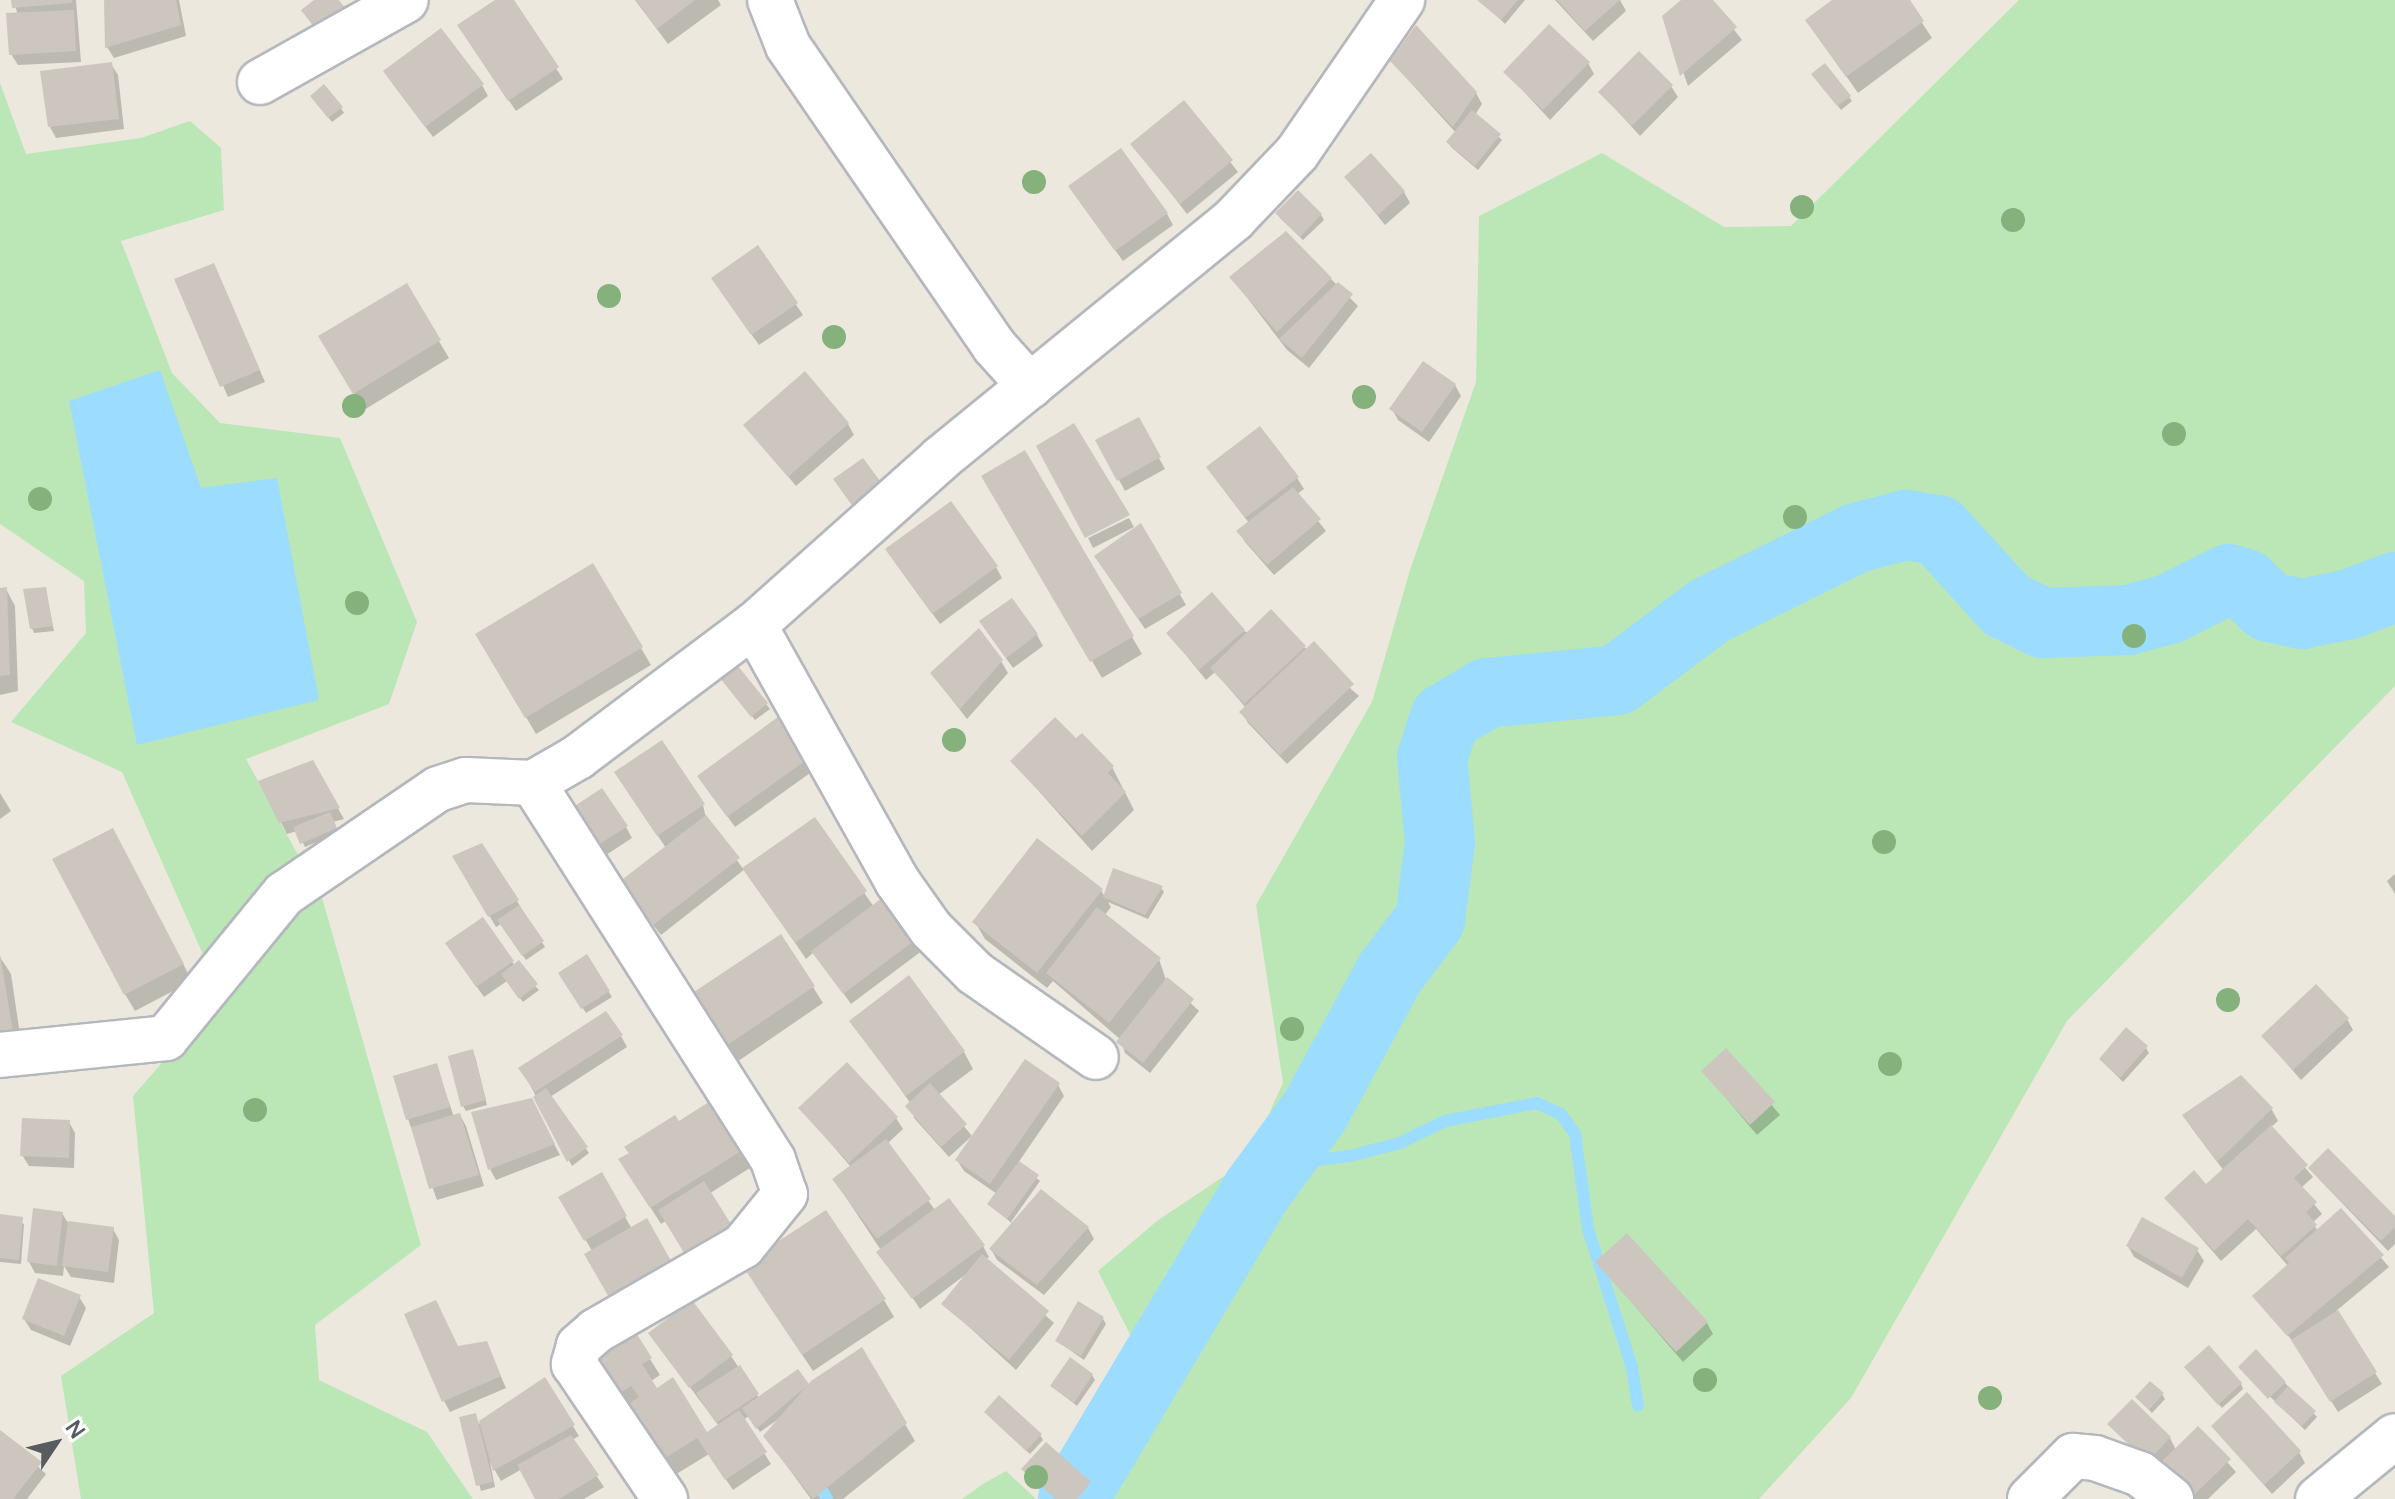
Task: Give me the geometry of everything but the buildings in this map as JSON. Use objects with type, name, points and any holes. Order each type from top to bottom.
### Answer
[{"type":"street","points":[[260,82],[406,0]]},
{"type":"street","points":[[770,0],[788,46],[994,346],[1030,386]]},
{"type":"street","points":[[0,1055],[166,1038],[284,894],[438,789],[466,780],[533,783],[578,757],[754,625],[1271,182],[1402,0]]},
{"type":"street","points":[[754,625],[897,881],[931,929],[975,973],[1096,1057]]},
{"type":"street","points":[[533,783],[773,1160],[785,1194],[743,1246],[596,1331],[579,1346],[574,1364],[665,1499]]},
{"type":"street","points":[[2318,1499],[2395,1436]]},
{"type":"street","points":[[2030,1499],[2073,1456],[2095,1458],[2140,1474],[2171,1499]]},
{"type":"green space","points":[[2019,0],[2395,0],[2395,686],[2067,1021],[1851,1398],[1759,1499],[1086,1499],[1113,1482],[1101,1404],[1136,1346],[1098,1271],[1157,1221],[1248,1160],[1283,1083],[1256,905],[1372,702],[1410,570],[1476,382],[1479,216],[1602,153],[1724,227],[1791,226]]},
{"type":"green space","points":[[0,83],[26,154],[141,138],[190,121],[221,148],[224,210],[121,241],[172,373],[220,423],[340,438],[417,622],[389,704],[246,759],[323,901],[421,1245],[315,1325],[319,1380],[427,1432],[473,1499],[81,1499],[61,1376],[154,1313],[133,1096],[221,995],[122,772],[11,722],[86,633],[84,581],[0,524]]},
{"type":"green space","points":[[1006,1471],[1036,1499],[962,1499],[983,1484]]},
{"type":"water","points":[[160,370],[201,488],[277,478],[319,700],[137,745],[69,401]]},
{"type":"waterway","points":[[1073,1499],[1258,1189],[1315,1111],[1390,973],[1430,920],[1440,842],[1432,758],[1445,718],[1487,693],[1617,680],[1709,611],[1856,538],[1906,525],[1938,530],[2006,605],[2043,623],[2128,620],[2169,609],[2229,579],[2245,584],[2269,607],[2302,614],[2350,604],[2395,587]]},
{"type":"waterway","points":[[1302,1162],[1350,1156],[1400,1143],[1445,1121],[1537,1103],[1561,1114],[1575,1134],[1588,1229],[1632,1368],[1638,1406]]},
{"type":"waterway","points":[[814,1477],[827,1499]]}]
